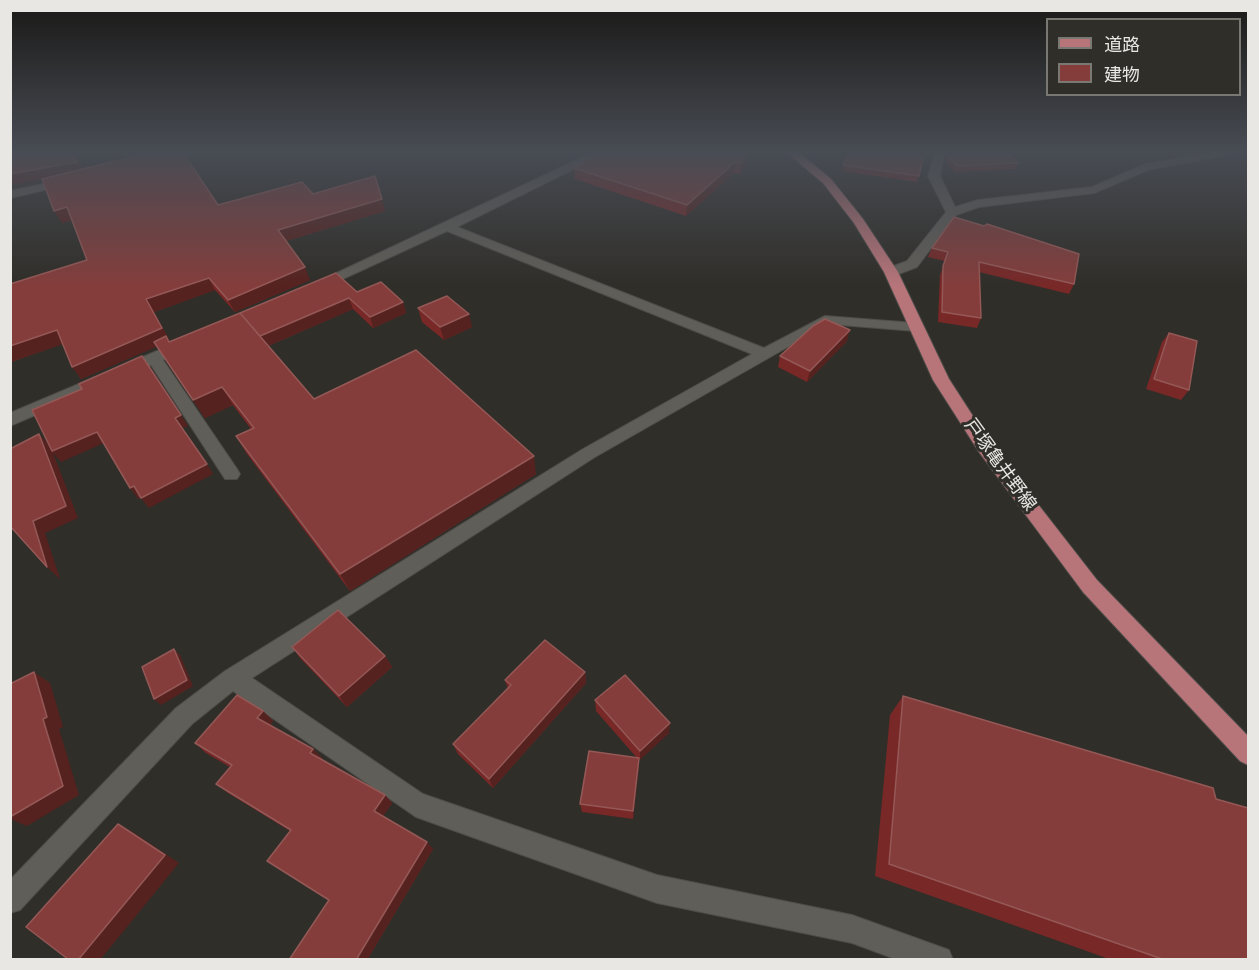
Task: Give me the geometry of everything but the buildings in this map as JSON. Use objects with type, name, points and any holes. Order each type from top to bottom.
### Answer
[{"type":"main road","name":"戸塚亀井野線","points":[[838,196],[859,222],[891,272],[941,380],[985,448],[1090,586],[1248,753]]},
{"type":"street","points":[[306,290],[511,196]]},
{"type":"street","points":[[944,196],[952,212]]},
{"type":"street","points":[[891,272],[912,264],[952,212],[978,204],[1042,196]]},
{"type":"street","points":[[447,227],[765,354]]},
{"type":"street","points":[[10,900],[184,716],[233,678],[589,453],[825,320],[915,327]]},
{"type":"street","points":[[10,420],[198,338]]},
{"type":"street","points":[[154,358],[231,474]]},
{"type":"street","points":[[233,678],[416,804],[657,889],[852,929],[939,960]]}]
